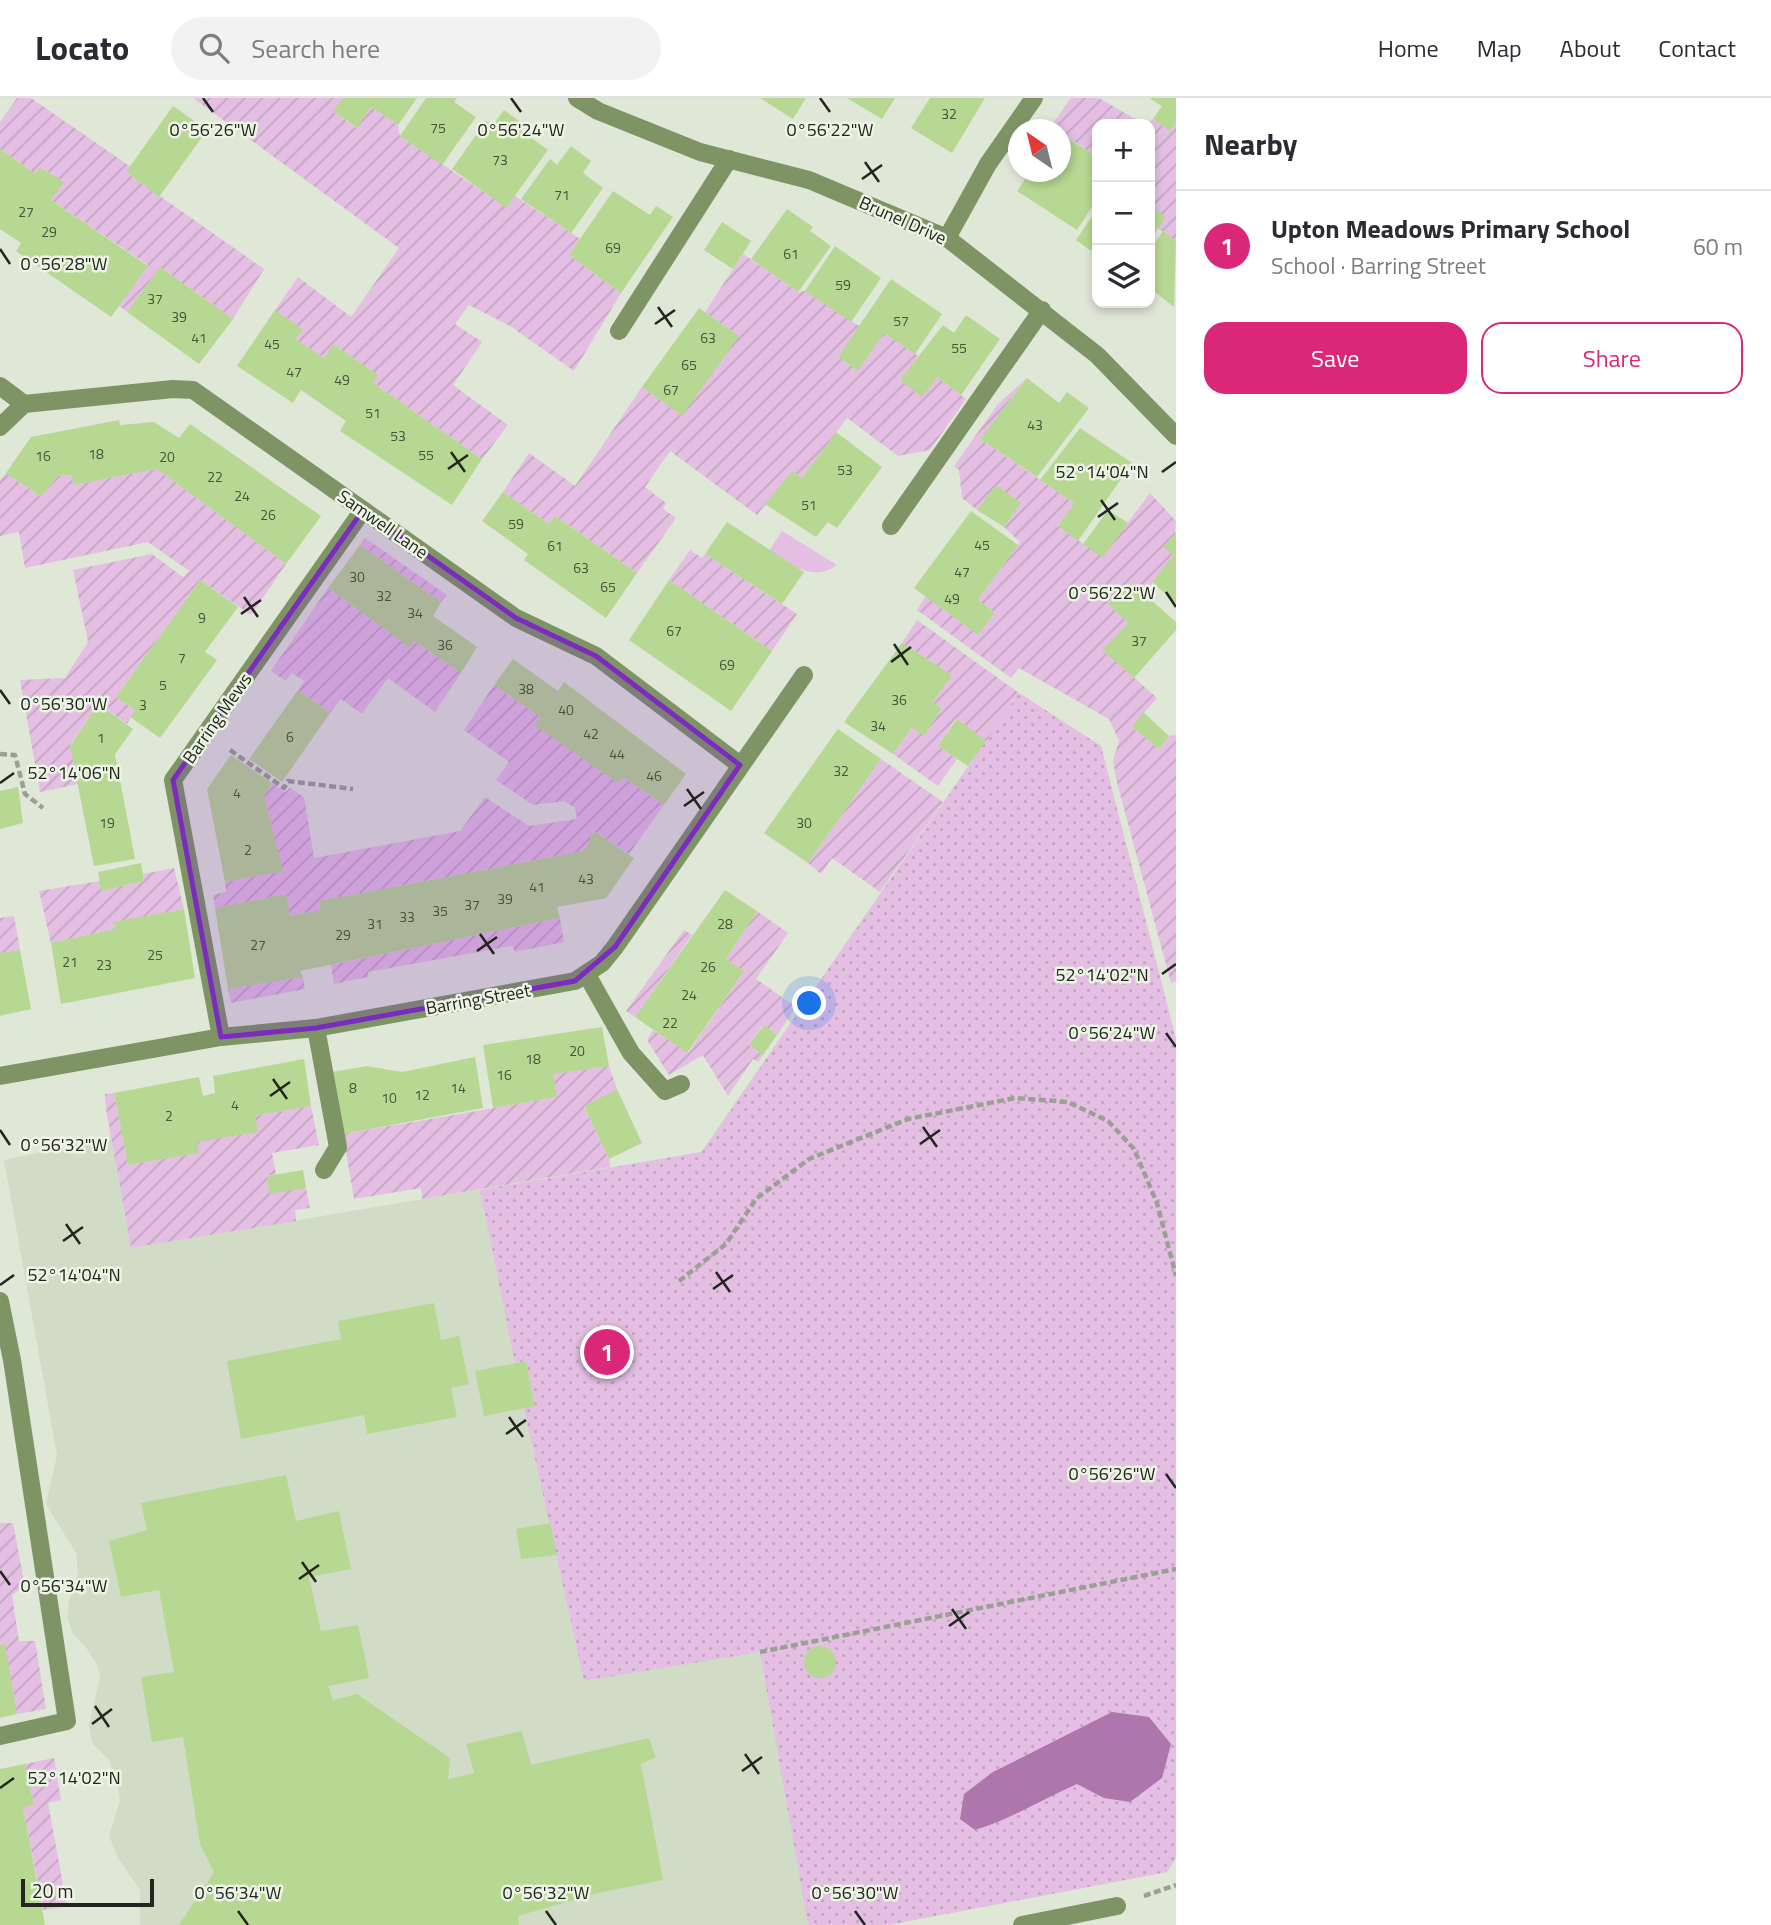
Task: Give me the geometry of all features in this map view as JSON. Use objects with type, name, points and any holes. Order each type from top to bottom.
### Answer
[{"type":"street","name":"Brunel Drive","points":[[577,98],[598,111],[700,152],[809,180],[947,238],[1097,355],[1176,436]]},
{"type":"street","points":[[947,238],[988,164],[1034,98]]},
{"type":"street","points":[[619,331],[729,159]]},
{"type":"street","points":[[891,526],[1042,310]]},
{"type":"street","points":[[0,386],[24,404],[0,427]]},
{"type":"street","name":"Samwell Lane","points":[[24,404],[173,389],[193,390],[516,618],[596,656],[740,765]]},
{"type":"street","name":"Barring Mews","points":[[221,1037],[173,780],[363,510]]},
{"type":"street","name":"Barring Street","points":[[0,1076],[221,1037],[316,1028],[526,991],[575,981],[587,975],[602,962],[658,888],[804,674]]},
{"type":"street","points":[[587,975],[631,1053],[665,1091],[681,1083]]},
{"type":"street","points":[[316,1028],[338,1147],[324,1170]]},
{"type":"street","points":[[0,1301],[6,1362],[67,1721],[0,1736]]},
{"type":"street","points":[[1023,1925],[1117,1906]]},
{"type":"path","points":[[207,733],[284,788],[288,781],[353,789]]},
{"type":"path","points":[[0,754],[15,755],[25,794],[43,808]]},
{"type":"path","points":[[679,1281],[726,1244],[756,1199],[809,1159],[908,1119],[1015,1098],[1068,1102],[1108,1121],[1134,1149],[1157,1203],[1176,1276]]},
{"type":"path","points":[[760,1652],[1176,1569]]},
{"type":"highlighted area","points":[[363,510],[516,618],[596,656],[740,765],[615,947],[575,981],[316,1028],[221,1037],[173,780]]},
{"type":"shaded area","points":[[17,98],[31,98],[131,167],[127,173],[264,269],[233,319],[160,267],[127,312],[119,306],[148,265],[51,200],[63,182],[41,167],[35,174],[0,149],[0,122]]},
{"type":"shaded area","points":[[193,98],[343,98],[334,112],[356,128],[371,107],[398,125],[400,136],[506,207],[515,196],[580,239],[569,255],[621,293],[574,371],[510,326],[469,305],[455,324],[482,342],[453,385],[508,425],[482,459],[373,383],[377,375],[333,344],[324,358],[295,339],[302,330],[275,310],[298,277],[351,317],[399,248]]},
{"type":"shaded area","points":[[1071,98],[1099,98],[1135,119],[1092,119],[1092,154],[1071,139],[1071,119],[1056,119]]},
{"type":"shaded area","points":[[1155,120],[1170,130],[1176,122],[1176,241],[1158,228],[1165,217],[1155,210]]},
{"type":"shaded area","points":[[743,254],[798,292],[805,291],[859,326],[838,357],[858,371],[884,333],[918,356],[901,380],[937,377],[966,399],[930,450],[898,456],[847,418],[802,478],[792,471],[757,515],[670,451],[645,487],[666,503],[663,509],[676,518],[637,573],[555,516],[549,524],[503,492],[529,453],[575,486],[642,387],[682,415],[738,336],[705,312]]},
{"type":"shaded area","points":[[1027,378],[980,439],[1074,503],[1058,526],[1102,557],[1150,493],[1176,521],[1173,556],[1144,594],[1132,583],[1108,604],[1128,623],[1103,650],[1157,698],[1132,727],[1159,749],[1169,736],[1176,735],[1176,981],[1171,983],[1116,779],[1113,760],[1119,741],[1109,719],[1019,668],[1011,678],[917,610],[926,596],[978,635],[995,613],[978,600],[1020,542],[1004,527],[1021,503],[977,510],[962,498],[959,470],[954,466],[998,404]]},
{"type":"shaded area","points":[[157,469],[286,564],[251,615],[190,573],[200,580],[116,697],[135,710],[127,724],[98,704],[70,745],[78,784],[40,792],[20,680],[65,678],[88,642],[73,570],[152,554],[183,577],[189,571],[148,542],[25,568],[19,532],[0,536],[0,480],[6,473],[41,497],[58,476],[71,475],[74,485]]},
{"type":"shaded area","points":[[782,531],[837,565],[828,570],[810,572],[785,561],[769,551]]},
{"type":"shaded area","points":[[365,538],[447,595],[441,602],[360,545]]},
{"type":"shaded area","points":[[690,550],[702,558],[705,554],[797,614],[772,651],[669,580]]},
{"type":"shaded area","points":[[328,588],[408,646],[414,641],[461,673],[435,712],[388,678],[362,714],[341,699],[330,713],[298,690],[304,681],[292,673],[286,681],[271,671]]},
{"type":"shaded area","points":[[917,620],[1019,693],[986,741],[956,719],[938,746],[957,759],[938,786],[893,754],[912,728],[924,735],[942,708],[933,702],[952,675],[902,643]]},
{"type":"shaded area","points":[[494,685],[540,717],[535,725],[618,783],[623,777],[664,805],[629,854],[594,831],[584,851],[319,901],[320,910],[290,916],[286,894],[215,908],[213,895],[226,892],[225,882],[282,871],[264,796],[272,783],[285,792],[290,788],[304,797],[314,858],[460,831],[485,797],[529,826],[577,819],[575,808],[564,801],[533,805],[496,780],[509,762],[464,730]]},
{"type":"shaded area","points":[[1019,693],[1101,746],[1176,1039],[1176,1858],[1167,1872],[888,1925],[140,1925],[140,1890],[118,1858],[109,1836],[120,1801],[117,1781],[109,1760],[92,1743],[89,1725],[100,1677],[97,1665],[73,1634],[68,1620],[68,1604],[78,1573],[76,1553],[46,1504],[57,1455],[4,1160],[111,1137],[132,1248],[701,1152]]},
{"type":"shaded area","points":[[1019,693],[1101,746],[1176,1039],[1176,1858],[1167,1872],[888,1925],[808,1925],[760,1652],[584,1681],[524,1408],[535,1406],[526,1361],[515,1363],[480,1190],[702,1152]]},
{"type":"shaded area","points":[[881,759],[943,802],[880,892],[832,858],[821,874],[808,863]]},
{"type":"shaded area","points":[[174,868],[184,909],[113,923],[115,929],[51,943],[39,891],[100,881],[101,891],[144,881],[143,874]]},
{"type":"shaded area","points":[[757,911],[788,933],[756,979],[796,1007],[777,1035],[763,1025],[749,1045],[763,1055],[758,1062],[753,1059],[728,1096],[703,1055],[669,1075],[647,1040],[653,1030],[688,1053],[744,971],[726,959]]},
{"type":"shaded area","points":[[14,916],[20,950],[0,953],[0,918]]},
{"type":"shaded area","points":[[560,918],[564,942],[515,952],[512,946],[368,972],[368,977],[334,984],[331,965]]},
{"type":"shaded area","points":[[684,930],[692,935],[635,1017],[626,1011]]},
{"type":"shaded area","points":[[303,977],[305,989],[231,1003],[228,989]]},
{"type":"shaded area","points":[[609,1066],[617,1089],[584,1107],[609,1159],[610,1167],[422,1199],[421,1188],[354,1199],[343,1134],[557,1097],[553,1074]]},
{"type":"shaded area","points":[[114,1093],[128,1165],[198,1153],[197,1142],[255,1116],[311,1106],[319,1145],[272,1153],[276,1174],[267,1176],[270,1193],[306,1188],[310,1208],[295,1210],[296,1221],[131,1248],[106,1109],[105,1094]]},
{"type":"shaded area","points":[[0,1523],[13,1523],[25,1586],[12,1595],[19,1641],[35,1641],[46,1709],[17,1714],[4,1644],[0,1645]]},
{"type":"shaded area","points":[[1112,1712],[1149,1717],[1171,1744],[1162,1778],[1130,1802],[1104,1798],[1077,1784],[1014,1815],[975,1830],[960,1819],[964,1794],[993,1772]]},
{"type":"shaded area","points":[[54,1758],[61,1800],[48,1803],[67,1906],[43,1910],[23,1807],[34,1804],[25,1764]]},
{"type":"building","points":[[343,98],[417,98],[398,125],[371,107],[357,128],[333,111]]},
{"type":"building","points":[[426,98],[457,98],[454,102],[476,117],[442,165],[400,136]]},
{"type":"building","points":[[760,98],[806,98],[793,119]]},
{"type":"building","points":[[847,98],[895,98],[882,119]]},
{"type":"building","points":[[930,98],[985,98],[952,153],[911,128]]},
{"type":"building","points":[[1149,98],[1176,98],[1176,122],[1170,131],[1153,119],[1162,106]]},
{"type":"building","points":[[173,106],[207,130],[159,197],[126,172]]},
{"type":"building","points":[[504,110],[522,123],[518,128],[548,150],[506,208],[452,169],[486,121],[493,125]]},
{"type":"building","points":[[1071,140],[1092,154],[1092,207],[1077,230],[1017,191],[1023,182],[1071,182]]},
{"type":"building","points":[[571,146],[591,161],[583,173],[603,188],[571,233],[521,199],[550,159],[557,165]]},
{"type":"building","points":[[0,149],[35,174],[40,167],[64,182],[51,200],[148,266],[111,317],[16,251],[21,243],[0,229]]},
{"type":"building","points":[[613,191],[650,215],[656,206],[673,217],[621,293],[569,255]]},
{"type":"building","points":[[787,209],[813,227],[810,231],[831,246],[798,292],[751,259]]},
{"type":"building","points":[[1155,209],[1166,217],[1155,233]]},
{"type":"building","points":[[1092,216],[1092,251],[1076,240]]},
{"type":"building","points":[[722,222],[751,241],[733,269],[704,250]]},
{"type":"building","points":[[1163,231],[1176,241],[1174,307],[1155,292],[1155,243]]},
{"type":"building","points":[[835,246],[881,278],[851,322],[805,291]]},
{"type":"building","points":[[160,267],[233,319],[199,364],[127,312]]},
{"type":"building","points":[[891,279],[942,314],[915,354],[884,333],[858,371],[838,357]]},
{"type":"building","points":[[699,308],[739,336],[682,416],[642,387]]},
{"type":"building","points":[[275,310],[303,330],[295,339],[324,358],[333,344],[378,375],[373,383],[482,459],[452,505],[340,431],[346,421],[301,390],[293,403],[237,366]]},
{"type":"building","points":[[966,315],[1000,339],[961,395],[937,377],[922,397],[900,380],[943,325],[954,333]]},
{"type":"building","points":[[1027,378],[1059,403],[1067,392],[1089,408],[1037,477],[980,439]]},
{"type":"building","points":[[119,420],[120,425],[154,422],[179,438],[190,424],[321,516],[286,564],[157,469],[74,485],[71,475],[58,476],[41,497],[6,473],[31,437]]},
{"type":"building","points":[[1080,428],[1132,463],[1078,541],[1058,526],[1074,503],[1040,480]]},
{"type":"building","points":[[836,432],[882,467],[837,528],[828,522],[816,537],[765,504],[792,471],[802,478]]},
{"type":"building","points":[[996,485],[1021,503],[1004,527],[977,510]]},
{"type":"building","points":[[503,492],[549,524],[555,516],[637,573],[606,618],[524,560],[528,554],[482,521]]},
{"type":"building","points":[[1108,510],[1128,523],[1102,558],[1083,544]]},
{"type":"building","points":[[971,511],[1018,545],[978,600],[995,613],[978,635],[914,588]]},
{"type":"building","points":[[727,522],[804,572],[782,604],[705,554]]},
{"type":"building","points":[[1176,532],[1176,603],[1152,582],[1173,556],[1163,547]]},
{"type":"building","points":[[360,545],[441,602],[433,616],[477,647],[461,673],[414,641],[409,647],[328,588]]},
{"type":"building","points":[[200,580],[238,607],[205,652],[217,660],[160,738],[130,717],[135,710],[116,697]]},
{"type":"building","points":[[669,580],[772,651],[731,711],[629,640]]},
{"type":"building","points":[[1132,583],[1176,622],[1176,630],[1134,678],[1102,650],[1128,623],[1108,604]]},
{"type":"building","points":[[902,643],[952,675],[933,702],[942,708],[924,736],[912,728],[893,754],[844,722]]},
{"type":"building","points":[[513,659],[558,691],[564,682],[686,774],[664,805],[623,777],[618,783],[534,725],[540,717],[494,685]]},
{"type":"building","points":[[298,690],[330,713],[282,782],[249,759]]},
{"type":"building","points":[[98,704],[133,729],[115,754],[135,859],[94,866],[70,746]]},
{"type":"building","points":[[1143,712],[1169,736],[1159,749],[1132,727]]},
{"type":"building","points":[[957,719],[986,741],[968,766],[938,746]]},
{"type":"building","points":[[838,729],[881,759],[808,863],[764,833]]},
{"type":"building","points":[[231,755],[272,783],[264,796],[283,871],[225,882],[207,789]]},
{"type":"building","points":[[18,787],[23,823],[0,829],[0,791]]},
{"type":"building","points":[[594,831],[634,858],[606,898],[557,907],[560,918],[300,971],[303,977],[228,989],[215,908],[286,894],[290,916],[311,912],[320,910],[319,901],[584,851]]},
{"type":"building","points":[[141,863],[144,881],[101,891],[98,872]]},
{"type":"building","points":[[725,890],[757,911],[726,959],[744,971],[687,1053],[635,1017]]},
{"type":"building","points":[[184,909],[195,978],[61,1004],[51,943],[115,929],[113,922]]},
{"type":"building","points":[[20,950],[31,1009],[0,1016],[0,953]]},
{"type":"building","points":[[764,1025],[777,1035],[763,1055],[749,1045]]},
{"type":"building","points":[[602,1027],[609,1066],[553,1074],[557,1097],[493,1108],[483,1045]]},
{"type":"building","points":[[475,1057],[483,1108],[343,1134],[332,1072],[367,1066],[402,1072]]},
{"type":"building","points":[[304,1059],[311,1106],[255,1116],[258,1132],[197,1142],[199,1153],[128,1165],[114,1093],[199,1077],[203,1096],[215,1093],[213,1076]]},
{"type":"building","points":[[617,1089],[642,1143],[609,1159],[584,1106]]},
{"type":"building","points":[[303,1170],[306,1188],[270,1194],[267,1176]]},
{"type":"building","points":[[434,1303],[441,1340],[459,1336],[469,1384],[451,1388],[457,1417],[367,1434],[364,1415],[241,1439],[227,1361],[341,1339],[338,1321]]},
{"type":"building","points":[[526,1361],[535,1406],[484,1416],[475,1371]]},
{"type":"building","points":[[286,1475],[296,1521],[339,1511],[351,1569],[309,1577],[321,1631],[358,1625],[369,1678],[328,1686],[333,1700],[357,1694],[450,1758],[448,1779],[474,1773],[466,1744],[522,1731],[531,1765],[649,1738],[656,1757],[641,1764],[663,1880],[602,1892],[518,1916],[519,1925],[179,1925],[214,1872],[200,1844],[183,1737],[152,1742],[141,1677],[174,1672],[159,1590],[121,1597],[109,1541],[147,1530],[141,1503]]},
{"type":"building","points":[[550,1523],[557,1555],[521,1559],[516,1529]]},
{"type":"building","points":[[5,1644],[17,1714],[0,1718],[0,1645]]},
{"type":"building","points":[[820,1646],[832,1650],[836,1662],[832,1674],[820,1678],[808,1674],[804,1662],[808,1650]]},
{"type":"building","points":[[25,1764],[34,1805],[23,1807],[45,1925],[0,1925],[0,1769]]},
{"type":"place","name":"Upton Meadows Primary School","points":[[607,1352]]}]
